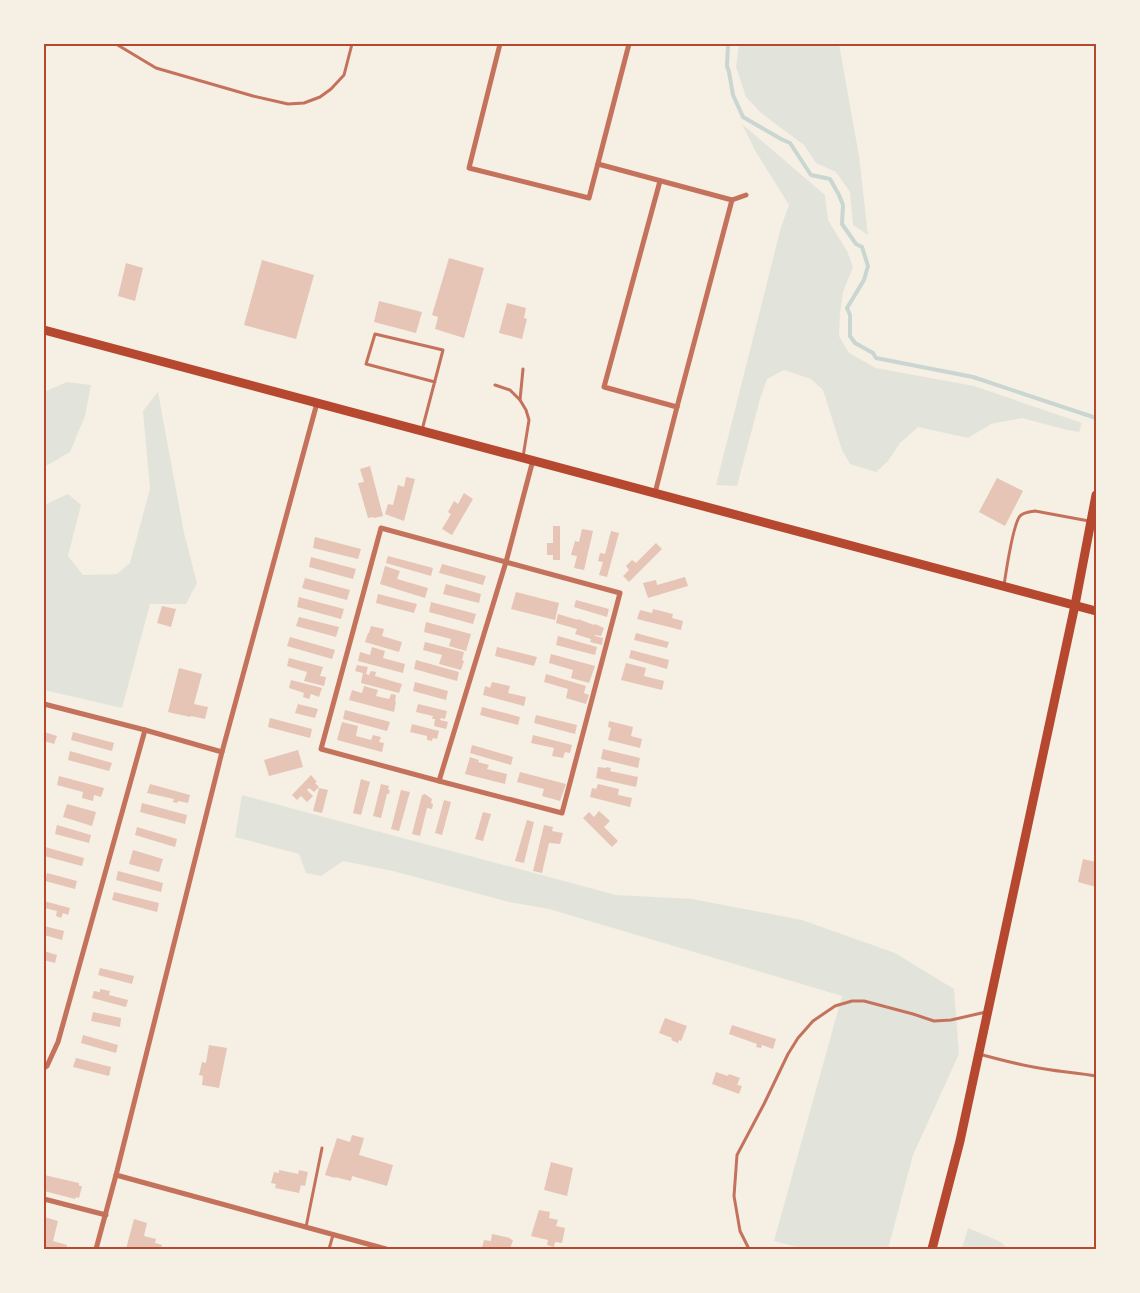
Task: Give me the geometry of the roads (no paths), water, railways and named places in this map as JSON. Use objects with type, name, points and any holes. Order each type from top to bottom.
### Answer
[{"type":"main road","points":[[44,330],[1096,611]]},
{"type":"main road","points":[[932,1249],[960,1141],[1075,605],[1096,495]]},
{"type":"street","points":[[500,44],[469,168],[589,198],[629,44]]},
{"type":"street","points":[[598,164],[732,200],[746,195]]},
{"type":"street","points":[[660,181],[604,387],[677,407]]},
{"type":"street","points":[[655,493],[732,200]]},
{"type":"street","points":[[96,1249],[106,1216],[222,752],[317,403]]},
{"type":"street","points":[[439,781],[506,562],[533,460]]},
{"type":"street","points":[[381,528],[506,562],[620,592],[562,813],[321,749],[381,528]]},
{"type":"street","points":[[44,704],[222,752]]},
{"type":"street","points":[[45,1067],[58,1042],[145,730]]},
{"type":"street","points":[[116,1176],[386,1249]]},
{"type":"street","points":[[44,1199],[106,1216]]},
{"type":"lane","points":[[116,44],[156,68],[288,104],[304,103],[320,97],[331,89],[344,75],[352,44]]},
{"type":"lane","points":[[422,431],[435,382],[443,350],[375,334],[366,364],[435,382]]},
{"type":"lane","points":[[520,400],[523,369]]},
{"type":"lane","points":[[495,385],[510,390],[520,400],[530,420],[523,457]]},
{"type":"lane","points":[[1004,585],[1013,536],[1020,516],[1026,512],[1035,511],[1091,521]]},
{"type":"lane","points":[[749,1249],[740,1231],[734,1196],[736,1155],[764,1104],[788,1054],[798,1038],[813,1021],[835,1006],[864,1000],[934,1021],[951,1020],[987,1012]]},
{"type":"lane","points":[[978,1054],[1044,1069],[1096,1076]]},
{"type":"lane","points":[[306,1227],[322,1148]]},
{"type":"lane","points":[[329,1249],[333,1235]]},
{"type":"waterway","points":[[728,44],[727,66],[733,95],[743,117],[790,143],[811,175],[830,179],[843,205],[842,224],[856,244],[862,247],[868,266],[864,280],[847,308],[850,315],[850,336],[855,343],[873,353],[876,358],[973,377],[1096,418]]}]
